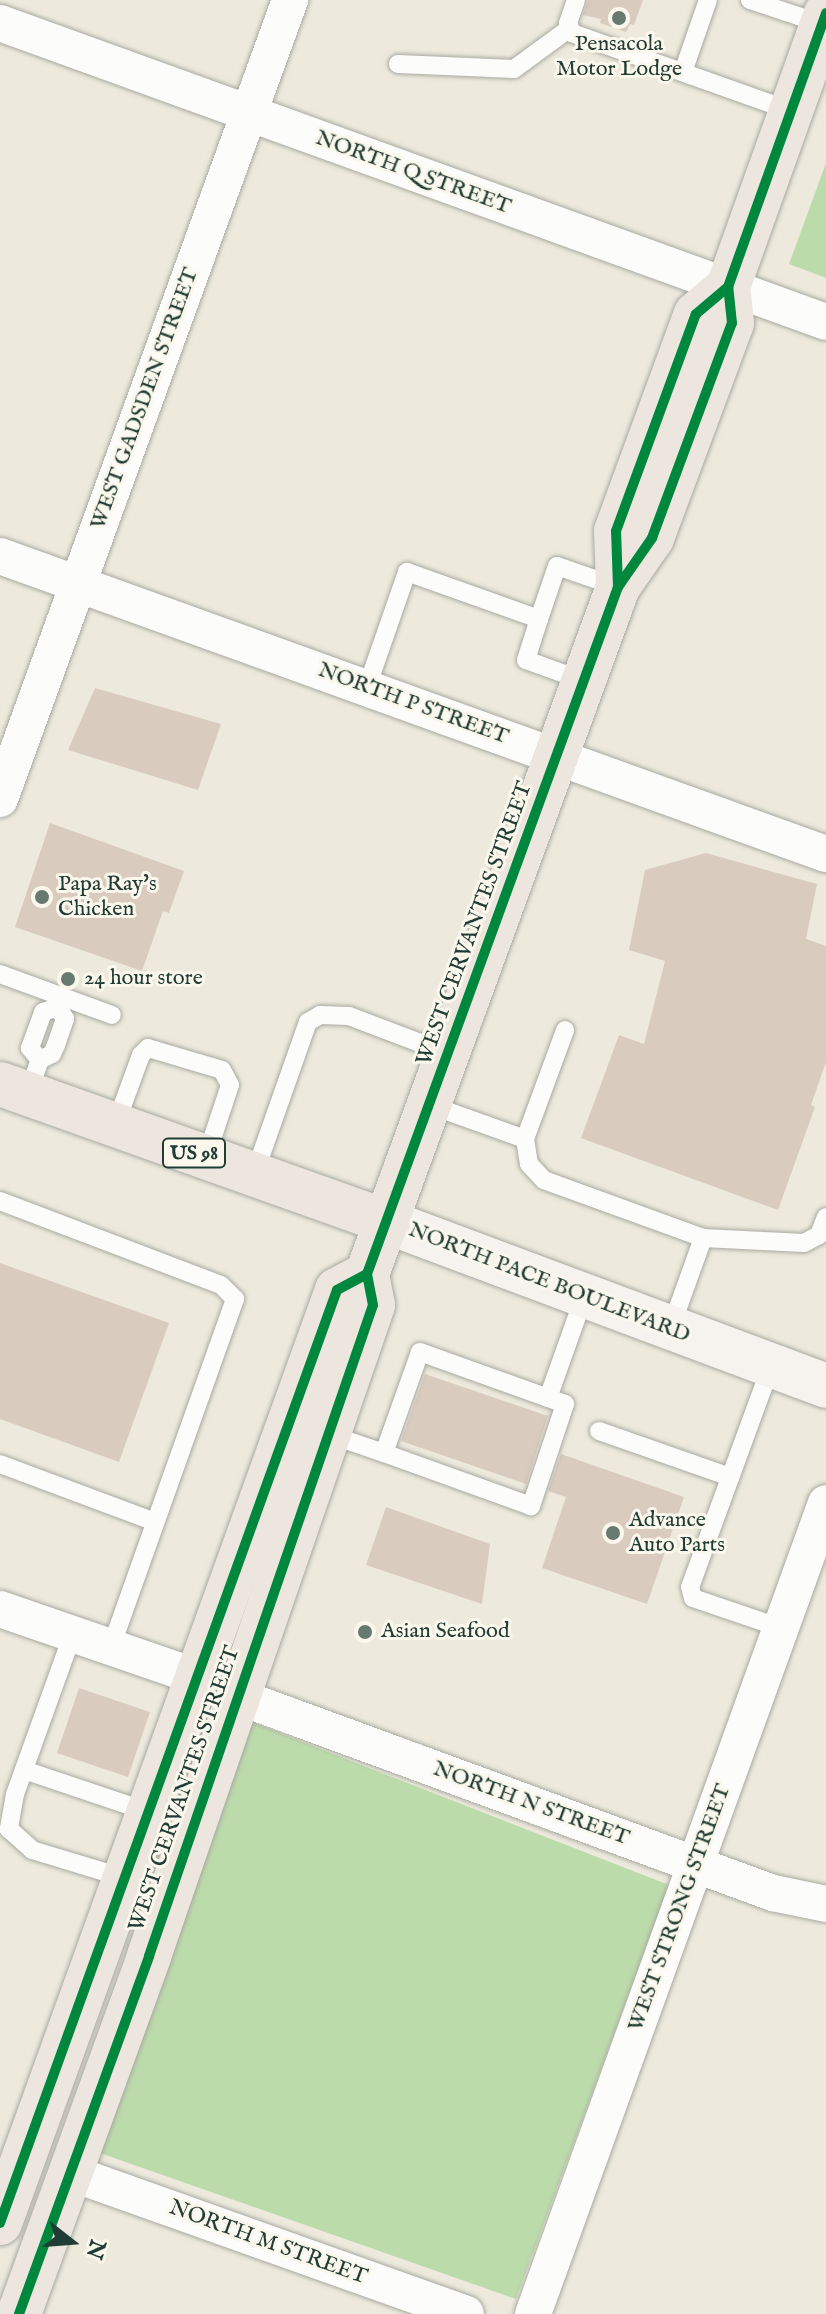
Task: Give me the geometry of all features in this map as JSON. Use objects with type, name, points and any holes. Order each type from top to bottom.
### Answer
[{"type":"main road","name":"WEST CERVANTES STREET","points":[[19,2314],[239,1697],[373,1305],[367,1274],[618,587],[652,538],[727,337],[732,323],[728,287],[824,19]]},
{"type":"main road","name":"NORTH PACE BOULEVARD","points":[[17,1086],[115,1126],[388,1222],[826,1386]]},
{"type":"main road","name":"WEST CERVANTES STREET","points":[[0,2223],[13,2145],[125,1878],[337,1290],[367,1274]]},
{"type":"street","name":"WEST GADSDEN STREET","points":[[0,799],[290,0]]},
{"type":"street","name":"NORTH Q STREET","points":[[0,23],[826,322]]},
{"type":"street","name":"NORTH P STREET","points":[[0,556],[826,854]]},
{"type":"street","name":"WEST STRONG STREET","points":[[533,2314],[826,1503]]},
{"type":"street","points":[[0,1609],[110,1650],[198,1677]]},
{"type":"street","name":"NORTH N STREET","points":[[239,1697],[773,1893],[826,1904]]},
{"type":"street","name":"NORTH M STREET","points":[[71,2173],[466,2314]]},
{"type":"lane","points":[[576,0],[568,23],[572,33],[791,111]]},
{"type":"lane","points":[[683,72],[708,0]]},
{"type":"lane","points":[[750,0],[824,19]]},
{"type":"lane","points":[[398,64],[514,69],[570,28]]},
{"type":"lane","points":[[585,681],[526,660],[557,566],[618,587]]},
{"type":"lane","points":[[367,687],[407,572],[539,619]]},
{"type":"lane","points":[[0,974],[60,1002],[112,1015]]},
{"type":"lane","points":[[17,1086],[52,1054],[65,1019],[60,1002]]},
{"type":"lane","points":[[254,1175],[308,1022],[320,1015],[349,1016],[449,1054]]},
{"type":"lane","points":[[565,1030],[525,1139],[529,1164],[544,1180],[703,1238],[804,1243],[819,1235],[826,1217]]},
{"type":"lane","points":[[115,1126],[141,1055],[148,1048],[222,1070],[230,1085],[205,1157]]},
{"type":"lane","points":[[430,1105],[525,1139]]},
{"type":"lane","points":[[0,1201],[221,1285],[235,1299],[110,1650]]},
{"type":"lane","points":[[670,1329],[703,1238]]},
{"type":"lane","points":[[548,1398],[584,1297]]},
{"type":"lane","points":[[328,1434],[384,1453],[426,1459],[495,1483],[531,1506],[565,1404],[548,1398],[525,1399],[456,1375],[420,1352],[384,1453]]},
{"type":"lane","points":[[771,1366],[690,1587],[693,1598],[781,1628]]},
{"type":"lane","points":[[599,1431],[730,1477]]},
{"type":"lane","points":[[0,1464],[155,1522]]},
{"type":"lane","points":[[72,1636],[24,1770],[9,1829],[32,1850],[125,1878]]},
{"type":"lane","points":[[24,1770],[149,1812]]},
{"type":"green space","points":[[826,163],[826,278],[789,264]]},
{"type":"green space","points":[[246,1720],[669,1885],[516,2299],[97,2152]]},
{"type":"building","name":"Pensacola Motor Lodge","points":[[588,0],[643,0],[634,25],[630,24],[626,32],[600,23],[601,19],[583,15]]},
{"type":"building","points":[[95,688],[221,724],[198,790],[68,750]]},
{"type":"building","points":[[50,823],[184,871],[169,913],[163,911],[142,971],[15,927]]},
{"type":"building","points":[[706,853],[817,884],[806,939],[826,946],[826,1062],[811,1105],[815,1107],[778,1210],[581,1138],[619,1035],[644,1044],[665,961],[629,950],[645,870]]},
{"type":"building","points":[[0,1263],[169,1323],[119,1462],[0,1419]]},
{"type":"building","points":[[425,1374],[548,1416],[526,1484],[401,1441]]},
{"type":"building","name":"Advance Auto Parts","points":[[561,1454],[684,1497],[647,1604],[542,1568],[566,1497],[548,1491]]},
{"type":"building","points":[[386,1507],[490,1544],[482,1604],[366,1565]]},
{"type":"building","points":[[79,1688],[150,1712],[128,1777],[57,1753]]},
{"type":"cycle path","points":[[19,2314],[149,1956],[373,1305],[367,1274],[618,587],[652,538],[732,323],[728,287],[826,13]]},
{"type":"cycle path","points":[[618,587],[616,531],[696,314],[728,287]]},
{"type":"cycle path","points":[[0,2223],[337,1290],[367,1274]]},
{"type":"place","name":"Pensacola Motor Lodge","points":[[619,18]]},
{"type":"place","name":"Papa Ray's Chicken","points":[[42,897]]},
{"type":"place","name":"24 hour store","points":[[68,979]]},
{"type":"place","name":"Advance Auto Parts","points":[[613,1533]]},
{"type":"place","name":"Asian Seafood","points":[[365,1632]]}]
